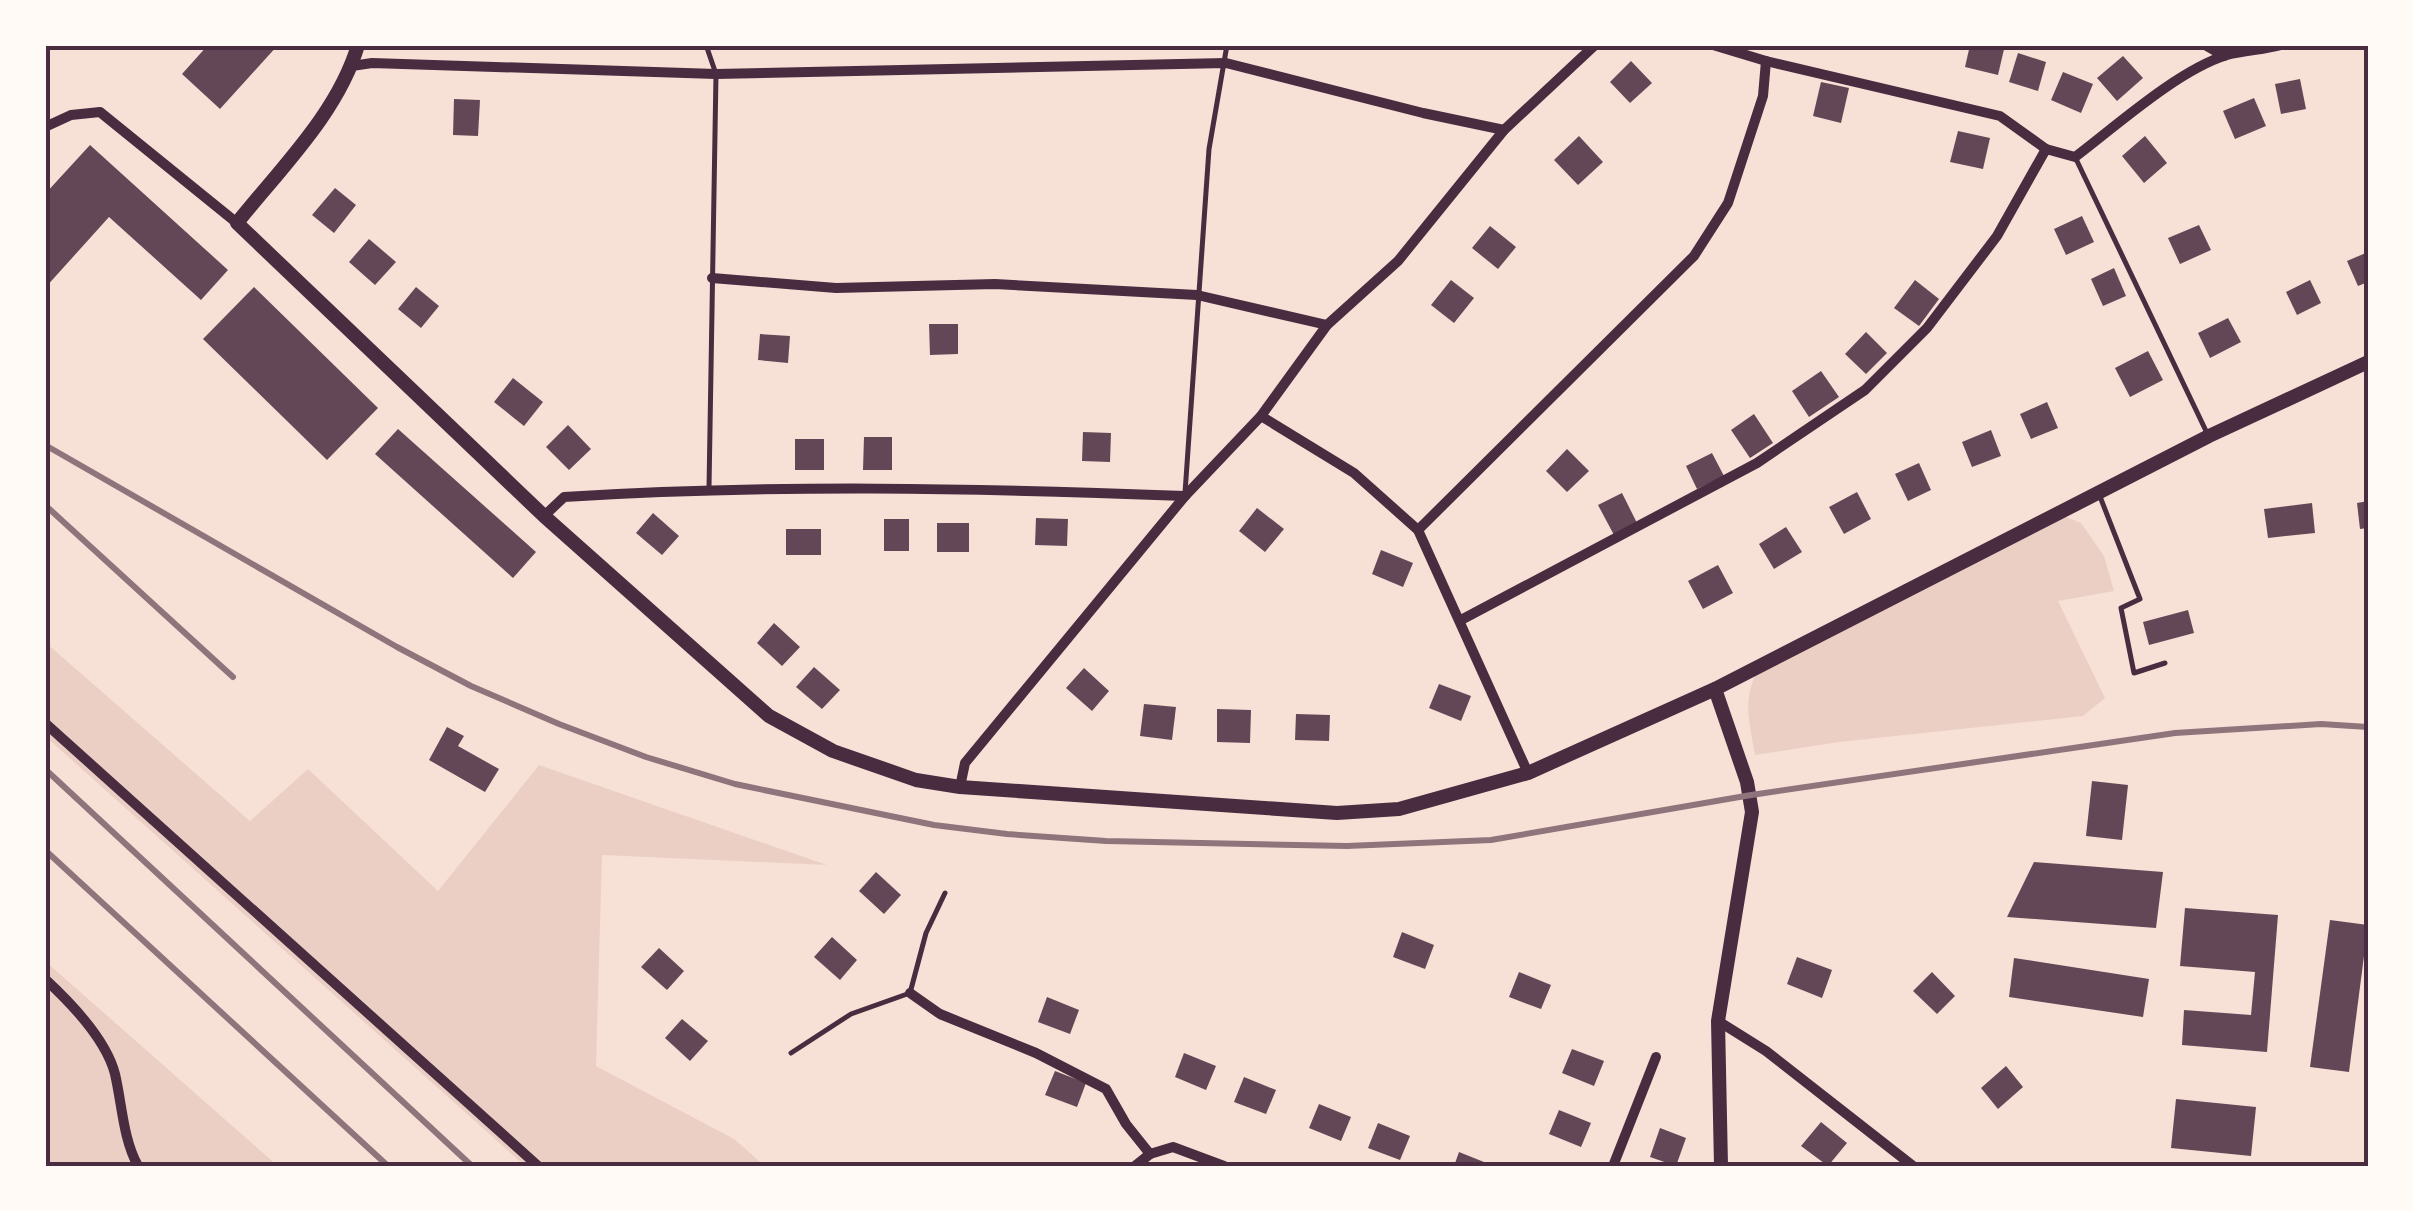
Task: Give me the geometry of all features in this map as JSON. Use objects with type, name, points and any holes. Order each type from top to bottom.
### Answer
[{"type":"main road","points":[[358,45],[352,66],[327,109],[238,224],[544,516],[769,716],[833,752],[916,780],[960,788],[1337,814],[1399,809],[1528,773],[1715,689],[2209,436],[2368,362]]},
{"type":"main road","points":[[1715,689],[1751,795],[1752,812],[1718,1022],[1721,1166]]},
{"type":"street","points":[[960,788],[965,763],[1185,496],[1261,416],[1327,325],[1398,261],[1504,130],[1595,45]]},
{"type":"street","points":[[1713,45],[2000,116],[2046,150],[2075,157],[2149,100],[2224,50]]},
{"type":"street","points":[[2205,45],[2224,50],[2282,45]]},
{"type":"street","points":[[1418,530],[1694,256],[1728,203],[1763,96],[1766,61]]},
{"type":"street","points":[[352,66],[716,74],[1226,63],[1504,130]]},
{"type":"street","points":[[45,127],[71,116],[100,112],[238,224]]},
{"type":"street","points":[[1461,620],[1756,463],[1864,390],[1927,328],[1997,236],[2046,150]]},
{"type":"street","points":[[712,278],[836,288],[995,284],[1197,295],[1327,325]]},
{"type":"street","points":[[1261,416],[1354,473],[1418,530],[1528,773]]},
{"type":"street","points":[[544,516],[564,497],[709,488],[1012,489],[1185,496]]},
{"type":"street","points":[[45,722],[538,1166]]},
{"type":"street","points":[[45,979],[78,1010],[114,1068],[126,1132],[138,1166]]},
{"type":"street","points":[[910,993],[940,1014],[1048,1059],[1106,1089],[1126,1124],[1150,1154]]},
{"type":"street","points":[[1718,1022],[1766,1051],[1914,1166]]},
{"type":"street","points":[[1613,1166],[1656,1057]]},
{"type":"street","points":[[1135,1166],[1150,1154],[1173,1148],[1224,1166]]},
{"type":"lane","points":[[706,45],[716,74],[709,488]]},
{"type":"lane","points":[[1185,496],[1209,149],[1227,45]]},
{"type":"lane","points":[[2075,157],[2209,436]]},
{"type":"lane","points":[[2098,492],[2140,600],[2121,608],[2134,672],[2165,663]]},
{"type":"lane","points":[[791,1054],[851,1014],[910,993],[926,933],[944,893]]},
{"type":"shaded area","points":[[2059,514],[2081,523],[2104,556],[2114,591],[2058,601],[2105,698],[2083,716],[1755,755],[1749,695],[1764,659]]},
{"type":"shaded area","points":[[45,642],[250,821],[308,769],[438,891],[539,765],[827,865],[602,855],[596,1066],[734,1139],[765,1166],[525,1166],[45,736]]},
{"type":"shaded area","points":[[45,961],[278,1166],[45,1166]]},
{"type":"building","points":[[208,45],[278,45],[220,109],[182,74]]},
{"type":"building","points":[[1970,45],[2005,45],[1998,75],[1965,67]]},
{"type":"building","points":[[2018,53],[2046,62],[2038,91],[2009,82]]},
{"type":"building","points":[[2123,56],[2143,78],[2117,101],[2097,78]]},
{"type":"building","points":[[1631,61],[1652,83],[1630,103],[1610,82]]},
{"type":"building","points":[[2063,72],[2093,84],[2081,113],[2051,100]]},
{"type":"building","points":[[2300,79],[2306,109],[2281,114],[2275,84]]},
{"type":"building","points":[[1821,82],[1849,88],[1841,123],[1813,116]]},
{"type":"building","points":[[2254,98],[2266,126],[2235,139],[2223,111]]},
{"type":"building","points":[[454,99],[480,100],[478,136],[453,135]]},
{"type":"building","points":[[1958,131],[1990,138],[1983,169],[1950,162]]},
{"type":"building","points":[[1579,136],[1603,162],[1578,185],[1554,160]]},
{"type":"building","points":[[2145,136],[2167,163],[2144,183],[2122,156]]},
{"type":"building","points":[[90,145],[228,270],[201,300],[109,217],[45,288],[45,194]]},
{"type":"building","points":[[335,188],[356,205],[334,233],[312,215]]},
{"type":"building","points":[[2082,216],[2094,242],[2066,255],[2054,229]]},
{"type":"building","points":[[2199,225],[2211,250],[2180,264],[2168,238]]},
{"type":"building","points":[[1490,226],[1516,247],[1498,269],[1472,248]]},
{"type":"building","points":[[369,239],[396,262],[375,285],[349,262]]},
{"type":"building","points":[[2368,252],[2368,282],[2358,286],[2347,261]]},
{"type":"building","points":[[2114,268],[2126,296],[2103,306],[2091,279]]},
{"type":"building","points":[[1451,280],[1474,298],[1454,323],[1431,305]]},
{"type":"building","points":[[1915,280],[1939,299],[1919,326],[1894,308]]},
{"type":"building","points":[[2310,280],[2321,303],[2297,315],[2286,292]]},
{"type":"building","points":[[254,287],[378,408],[327,460],[203,339]]},
{"type":"building","points":[[416,287],[439,306],[421,328],[398,309]]},
{"type":"building","points":[[2228,318],[2241,342],[2210,358],[2198,333]]},
{"type":"building","points":[[929,324],[958,324],[958,354],[930,355]]},
{"type":"building","points":[[1866,332],[1887,353],[1866,374],[1845,354]]},
{"type":"building","points":[[760,334],[790,336],[788,363],[758,360]]},
{"type":"building","points":[[2148,351],[2163,380],[2130,397],[2115,368]]},
{"type":"building","points":[[1821,371],[1839,397],[1809,417],[1792,391]]},
{"type":"building","points":[[513,378],[543,402],[524,426],[494,402]]},
{"type":"building","points":[[2047,402],[2058,428],[2031,439],[2020,414]]},
{"type":"building","points":[[1754,414],[1773,443],[1750,458],[1731,430]]},
{"type":"building","points":[[568,425],[591,449],[569,470],[546,447]]},
{"type":"building","points":[[398,429],[536,552],[513,578],[375,454]]},
{"type":"building","points":[[1991,430],[2001,456],[1972,467],[1962,442]]},
{"type":"building","points":[[1083,432],[1111,433],[1110,462],[1082,461]]},
{"type":"building","points":[[864,437],[892,437],[892,470],[863,470]]},
{"type":"building","points":[[795,439],[824,439],[824,470],[795,470]]},
{"type":"building","points":[[1567,449],[1589,471],[1567,492],[1546,471]]},
{"type":"building","points":[[1712,453],[1724,476],[1697,489],[1686,466]]},
{"type":"building","points":[[1919,463],[1931,490],[1908,501],[1895,474]]},
{"type":"building","points":[[1857,492],[1871,519],[1844,534],[1829,507]]},
{"type":"building","points":[[1622,493],[1637,523],[1614,535],[1598,505]]},
{"type":"building","points":[[2368,501],[2368,528],[2360,529],[2357,503]]},
{"type":"building","points":[[2312,503],[2315,533],[2268,538],[2264,509]]},
{"type":"building","points":[[1257,508],[1284,529],[1265,552],[1239,531]]},
{"type":"building","points":[[653,513],[679,536],[662,555],[636,533]]},
{"type":"building","points":[[1036,518],[1068,519],[1067,546],[1035,545]]},
{"type":"building","points":[[884,519],[909,519],[909,551],[884,551]]},
{"type":"building","points":[[937,523],[969,523],[969,552],[937,552]]},
{"type":"building","points":[[1786,527],[1802,552],[1774,569],[1759,544]]},
{"type":"building","points":[[786,529],[821,529],[821,555],[786,555]]},
{"type":"building","points":[[1381,550],[1413,563],[1403,587],[1372,574]]},
{"type":"building","points":[[1718,565],[1733,593],[1703,609],[1688,581]]},
{"type":"building","points":[[2188,610],[2194,633],[2149,645],[2143,622]]},
{"type":"building","points":[[774,623],[800,647],[782,666],[757,643]]},
{"type":"building","points":[[814,667],[840,690],[822,709],[796,687]]},
{"type":"building","points":[[1084,668],[1109,691],[1092,711],[1066,688]]},
{"type":"building","points":[[1439,684],[1471,696],[1461,721],[1429,708]]},
{"type":"building","points":[[1144,704],[1176,707],[1172,740],[1140,736]]},
{"type":"building","points":[[1217,709],[1251,710],[1250,743],[1217,742]]},
{"type":"building","points":[[1296,714],[1330,715],[1329,741],[1295,740]]},
{"type":"building","points":[[447,727],[464,736],[458,746],[499,769],[485,792],[429,760]]},
{"type":"building","points":[[2092,781],[2128,785],[2122,840],[2086,836]]},
{"type":"building","points":[[2034,862],[2163,872],[2156,928],[2007,917]]},
{"type":"building","points":[[876,872],[901,895],[884,914],[859,891]]},
{"type":"building","points":[[2185,908],[2278,915],[2267,1052],[2182,1045],[2184,1010],[2251,1015],[2255,972],[2180,966]]},
{"type":"building","points":[[2330,920],[2368,925],[2349,1072],[2310,1067]]},
{"type":"building","points":[[1402,932],[1434,945],[1425,969],[1393,957]]},
{"type":"building","points":[[832,937],[857,960],[840,980],[814,957]]},
{"type":"building","points":[[659,948],[684,971],[667,990],[641,967]]},
{"type":"building","points":[[1797,957],[1832,970],[1822,998],[1787,984]]},
{"type":"building","points":[[2014,958],[2149,979],[2143,1017],[2009,997]]},
{"type":"building","points":[[1519,972],[1551,985],[1541,1009],[1509,997]]},
{"type":"building","points":[[1932,972],[1955,996],[1937,1014],[1913,991]]},
{"type":"building","points":[[1047,997],[1079,1010],[1070,1034],[1038,1022]]},
{"type":"building","points":[[682,1019],[708,1041],[690,1061],[665,1038]]},
{"type":"building","points":[[1572,1049],[1604,1061],[1594,1086],[1562,1073]]},
{"type":"building","points":[[1184,1053],[1216,1066],[1206,1090],[1175,1077]]},
{"type":"building","points":[[2006,1066],[2023,1087],[1998,1109],[1981,1088]]},
{"type":"building","points":[[1055,1071],[1086,1083],[1077,1107],[1045,1095]]},
{"type":"building","points":[[1244,1077],[1276,1090],[1266,1114],[1234,1102]]},
{"type":"building","points":[[2176,1099],[2256,1107],[2251,1156],[2171,1148]]},
{"type":"building","points":[[1319,1104],[1351,1117],[1341,1141],[1309,1128]]},
{"type":"building","points":[[1559,1110],[1591,1123],[1581,1147],[1549,1134]]},
{"type":"building","points":[[1821,1122],[1847,1143],[1828,1166],[1801,1146]]},
{"type":"building","points":[[1378,1123],[1410,1136],[1400,1160],[1368,1148]]},
{"type":"building","points":[[1660,1128],[1686,1138],[1676,1166],[1650,1157]]},
{"type":"building","points":[[1459,1152],[1494,1166],[1454,1166]]},
{"type":"railway","points":[[45,445],[397,647],[471,686],[559,724],[646,757],[735,784],[934,825],[1007,834],[1106,841],[1347,846],[1491,840],[1751,795],[2175,733],[2321,724],[2368,727]]},
{"type":"railway","points":[[45,505],[233,677]]},
{"type":"railway","points":[[45,769],[472,1166]]},
{"type":"railway","points":[[45,850],[388,1166]]}]
